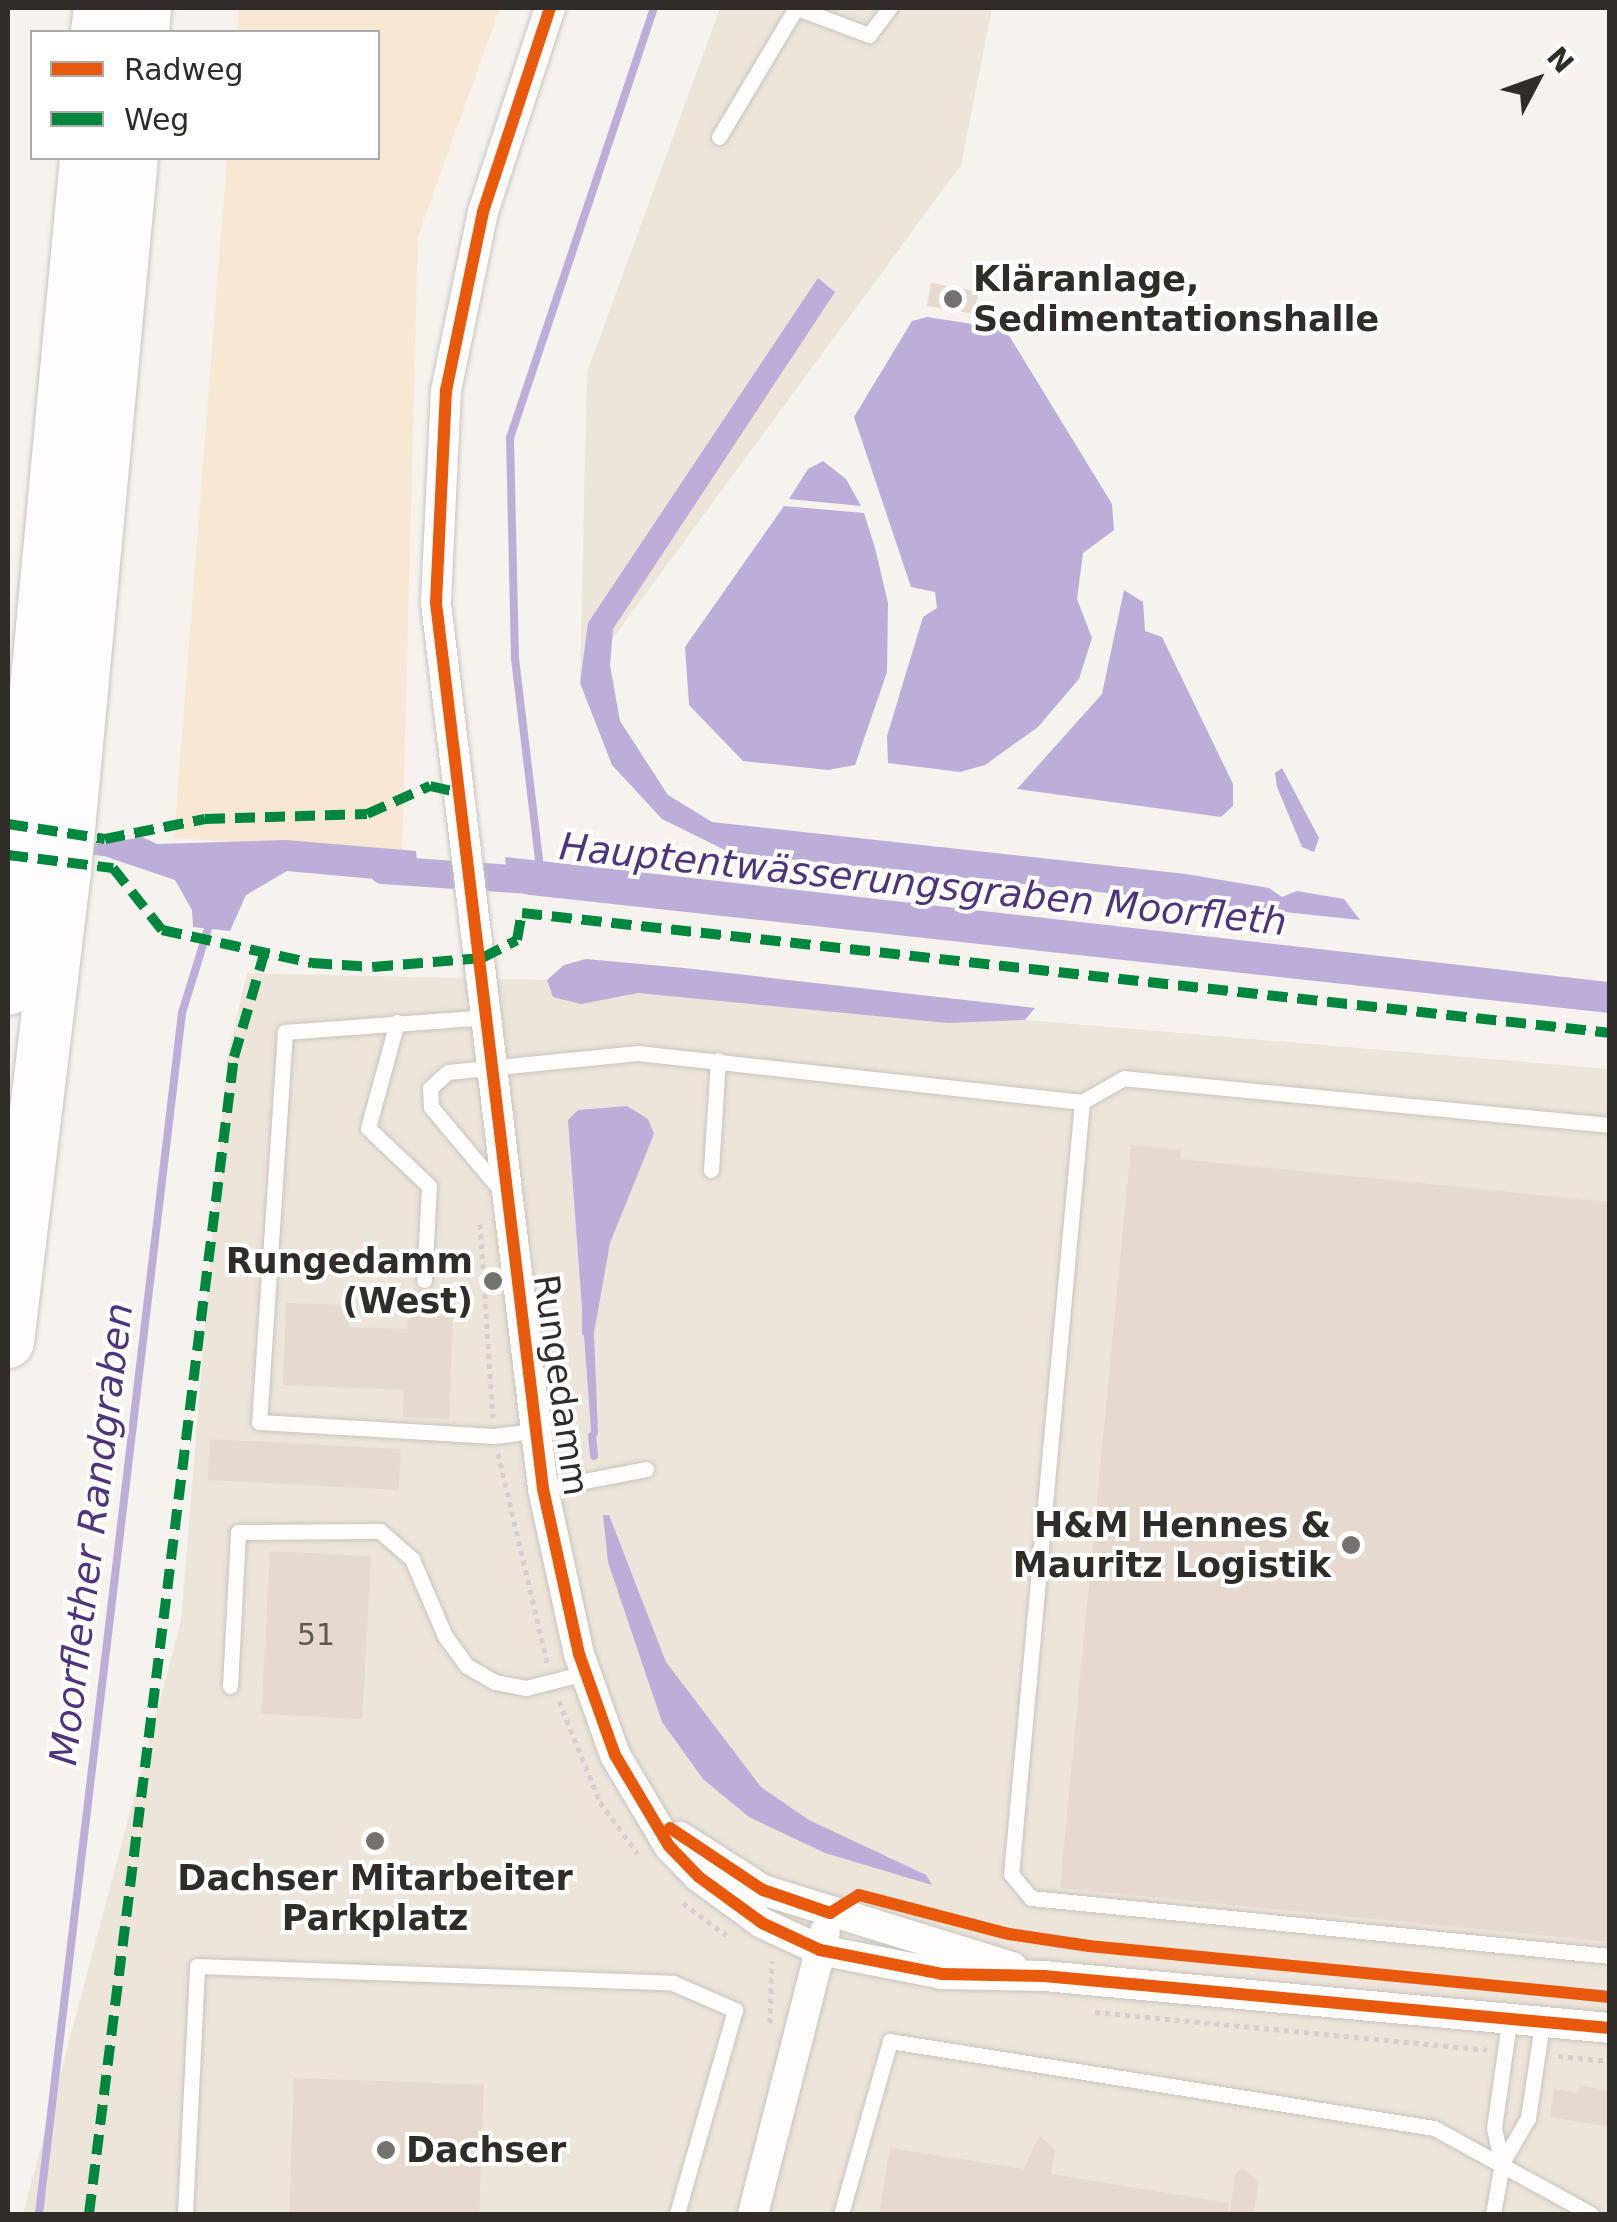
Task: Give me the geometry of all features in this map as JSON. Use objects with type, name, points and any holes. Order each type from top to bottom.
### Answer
[{"type":"highway","points":[[8,1342],[47,844],[86,160]]},
{"type":"highway","points":[[8,990],[47,844],[132,160]]},
{"type":"street","name":"Rungedamm","points":[[550,8],[484,212],[446,390],[436,603],[482,958],[534,1430],[543,1488],[585,1673],[604,1732],[669,1846],[699,1877],[816,1963],[1044,1976],[1539,2039],[1610,2028]]},
{"type":"street","name":"Rungedamm","points":[[644,1804],[712,1860],[763,1890],[1044,1976]]},
{"type":"street","points":[[753,2214],[830,1913]]},
{"type":"lane","points":[[719,137],[794,22],[797,8],[869,35],[890,8]]},
{"type":"lane","points":[[488,1017],[285,1032],[259,1422],[494,1436],[534,1430]]},
{"type":"lane","points":[[398,1022],[368,1128],[429,1186],[424,1280]]},
{"type":"lane","points":[[507,1197],[444,1130],[429,1093],[448,1072],[638,1052],[1082,1102],[1124,1078],[1610,1125]]},
{"type":"lane","points":[[711,1170],[718,1060]]},
{"type":"lane","points":[[1082,1102],[1011,1874],[1032,1898],[1610,1956]]},
{"type":"lane","points":[[543,1488],[646,1469]]},
{"type":"lane","points":[[230,1686],[238,1532],[380,1532],[398,1541],[445,1636],[467,1666],[495,1682],[554,1684],[585,1673]]},
{"type":"lane","points":[[185,2214],[197,1966],[672,1982],[735,2010],[678,2214]]},
{"type":"lane","points":[[1502,2163],[1494,2128],[1507,2036]]},
{"type":"lane","points":[[1493,2214],[1502,2163],[1528,2118],[1539,2039]]},
{"type":"lane","points":[[841,2214],[890,2041],[1434,2128],[1591,2214]]},
{"type":"path","points":[[480,1169],[494,1436],[554,1684],[600,1802],[648,1866]]},
{"type":"path","points":[[680,1900],[741,1944]]},
{"type":"path","points":[[757,1953],[772,1961],[816,1963]]},
{"type":"path","points":[[768,2031],[772,1961]]},
{"type":"path","points":[[1078,2010],[1507,2036]]},
{"type":"path","points":[[1539,2039],[1610,2060]]},
{"type":"shaded area","points":[[239,8],[500,8],[418,236],[402,851],[174,838],[227,160],[380,160],[380,30],[237,30]]},
{"type":"shaded area","points":[[720,8],[992,8],[961,165],[580,683],[587,373]]},
{"type":"shaded area","points":[[818,278],[835,292],[613,629],[610,665],[620,721],[668,795],[712,822],[1186,874],[1269,888],[1282,897],[1297,891],[1344,899],[1360,920],[731,853],[662,819],[612,765],[580,683],[588,623]]},
{"type":"shaded area","points":[[927,317],[1005,329],[1112,504],[1114,530],[1083,553],[1077,599],[1092,638],[1079,679],[1038,727],[985,765],[960,772],[888,763],[887,736],[923,617],[937,608],[935,592],[911,587],[854,417],[912,321]]},
{"type":"shaded area","points":[[823,461],[846,479],[861,506],[789,499],[808,469]]},
{"type":"shaded area","points":[[784,506],[864,513],[875,548],[888,603],[887,672],[855,765],[828,770],[743,761],[689,705],[685,647]]},
{"type":"shaded area","points":[[1124,590],[1143,602],[1145,631],[1162,637],[1233,784],[1233,806],[1221,817],[1017,789],[1102,694]]},
{"type":"shaded area","points":[[1282,768],[1319,838],[1314,852],[1302,847],[1277,787],[1275,773]]},
{"type":"shaded area","points":[[8,833],[104,844],[142,837],[157,844],[286,840],[416,851],[419,883],[287,871],[246,895],[230,931],[193,927],[192,910],[175,880],[104,856],[8,846]]},
{"type":"shaded area","points":[[505,857],[1609,982],[1609,1013],[530,895],[508,890]]},
{"type":"shaded area","points":[[586,959],[1035,1008],[1025,1020],[948,1023],[638,993],[581,1004],[553,997],[547,980],[564,965]]},
{"type":"shaded area","points":[[247,973],[547,980],[1609,1069],[1609,2214],[23,2214],[181,1621],[227,1057]]},
{"type":"shaded area","points":[[627,1106],[648,1119],[654,1134],[610,1243],[594,1333],[598,1434],[592,1443],[568,1120],[578,1110]]},
{"type":"shaded area","points":[[603,1515],[609,1515],[666,1662],[761,1787],[809,1820],[926,1875],[932,1885],[825,1853],[749,1817],[703,1779],[662,1722],[608,1562]]},
{"type":"building","name":"Kläranlage, Sedimentationshalle","points":[[931,283],[978,291],[974,314],[927,306]]},
{"type":"building","name":"H&M Hennes & Mauritz Logistik","points":[[1131,1145],[1181,1150],[1180,1159],[1610,1202],[1610,1942],[1060,1888]]},
{"type":"building","points":[[408,1289],[454,1291],[449,1419],[403,1417],[404,1390],[283,1385],[286,1303],[350,1305],[349,1327],[407,1329]]},
{"type":"building","points":[[210,1439],[401,1449],[399,1490],[208,1480]]},
{"type":"building","points":[[270,1551],[371,1556],[362,1719],[261,1714]]},
{"type":"building","name":"Dachser","points":[[294,2078],[484,2085],[479,2214],[289,2214]]},
{"type":"building","points":[[1579,2085],[1610,2091],[1610,2127],[1550,2117],[1554,2089],[1578,2093]]},
{"type":"building","points":[[1039,2135],[1055,2150],[1051,2174],[1229,2203],[1228,2214],[879,2214],[890,2148],[1024,2169]]},
{"type":"building","points":[[1243,2168],[1259,2182],[1253,2214],[1229,2214],[1236,2173]]},
{"type":"waterway","points":[[540,868],[515,658],[510,438],[654,8]]},
{"type":"waterway","name":"Hauptentwässerungsgraben Moorfleth","points":[[383,870],[545,881]]},
{"type":"waterway","name":"Moorflether Randgraben","points":[[39,2214],[182,1013],[210,922]]},
{"type":"waterway","points":[[586,1281],[586,1332]]},
{"type":"waterway","points":[[592,1436],[594,1456]]},
{"type":"marked path","points":[[8,824],[105,839],[205,819],[367,814],[430,786],[460,793]]},
{"type":"marked path","points":[[8,855],[113,868],[162,930],[312,963],[373,967],[482,958],[517,940],[522,913],[1610,1033]]},
{"type":"marked path","points":[[89,2214],[234,1057],[265,951]]},
{"type":"cycle path","points":[[550,8],[483,212],[446,390],[436,603],[543,1489],[579,1654],[615,1755],[669,1846],[699,1877],[762,1923],[820,1950],[942,1974],[1044,1976],[1610,2028]]},
{"type":"cycle path","points":[[670,1828],[763,1890],[830,1913],[859,1895],[1009,1934],[1089,1946],[1610,1997]]},
{"type":"place","name":"Kläranlage, Sedimentationshalle","points":[[953,299]]},
{"type":"place","name":"Rungedamm (West)","points":[[493,1281]]},
{"type":"place","name":"H&M Hennes & Mauritz Logistik","points":[[1351,1545]]},
{"type":"place","name":"Dachser Mitarbeiter Parkplatz","points":[[375,1841]]},
{"type":"place","name":"Dachser","points":[[386,2150]]}]
